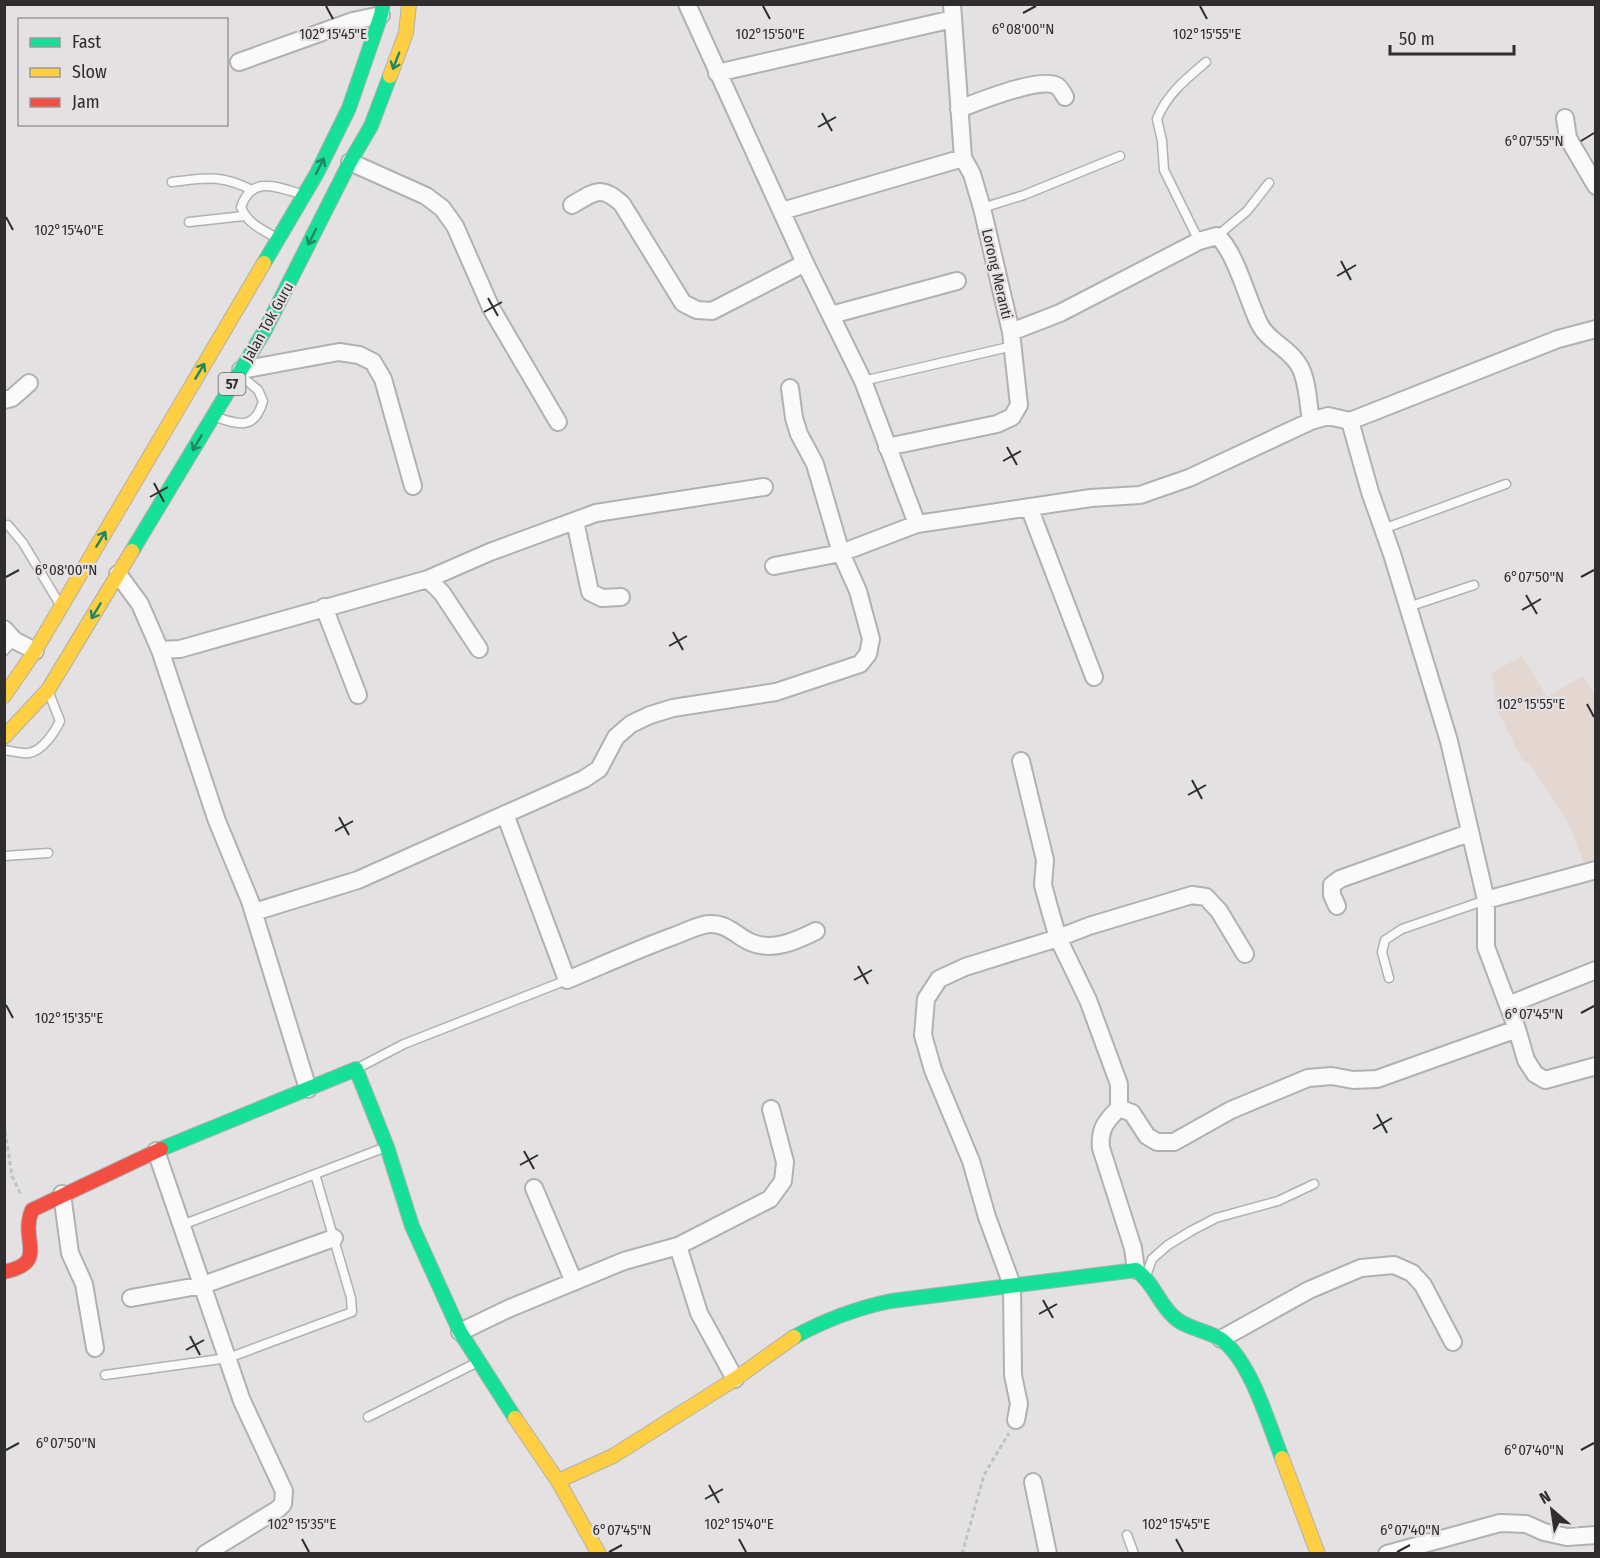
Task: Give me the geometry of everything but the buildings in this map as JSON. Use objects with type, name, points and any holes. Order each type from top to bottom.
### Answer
[{"type":"street","name":"Jalan Tok Guru","points":[[4,696],[35,651],[61,606],[197,416],[239,372],[265,330],[350,162],[371,126],[406,33],[409,4]]},
{"type":"street","points":[[687,4],[805,263],[863,381],[917,524]]},
{"type":"street","name":"Jalan Tok Guru","points":[[4,737],[48,690],[118,574],[197,416],[278,239],[317,173],[349,108],[382,10]]},
{"type":"street","points":[[239,62],[382,10]]},
{"type":"street","points":[[717,73],[953,12]]},
{"type":"street","name":"Lorong Meranti","points":[[887,447],[997,424],[1012,417],[1020,405],[1012,339],[982,208],[972,174],[963,158],[953,12]]},
{"type":"street","points":[[959,109],[1028,85],[1050,83],[1059,86],[1065,97]]},
{"type":"street","points":[[1565,118],[1568,138],[1596,186]]},
{"type":"street","points":[[782,211],[963,158]]},
{"type":"street","points":[[350,162],[426,196],[442,208],[455,226],[491,308],[558,422]]},
{"type":"street","points":[[572,205],[600,190],[612,194],[622,204],[683,303],[697,310],[712,311],[805,263]]},
{"type":"street","points":[[1012,339],[1199,241],[1216,236],[1227,246],[1260,326],[1273,342],[1287,351],[1298,364],[1303,375],[1311,421]]},
{"type":"street","points":[[831,315],[957,281]]},
{"type":"street","points":[[774,566],[841,553],[917,524],[1091,498],[1140,495],[1189,478],[1311,421],[1328,416],[1350,421],[1558,339],[1596,329]]},
{"type":"street","points":[[239,372],[339,352],[359,355],[373,362],[383,379],[413,486]]},
{"type":"street","points":[[4,400],[12,398],[29,383]]},
{"type":"street","points":[[254,912],[358,880],[592,774],[599,769],[616,737],[631,724],[650,715],[673,708],[776,692],[860,664],[868,654],[871,639],[858,591],[841,553],[815,464],[799,434],[794,418],[790,388]]},
{"type":"street","points":[[1350,421],[1449,741],[1486,900],[1486,947],[1517,1029],[1526,1060],[1535,1074],[1545,1080],[1596,1066]]},
{"type":"street","points":[[160,650],[180,649],[428,579],[490,552],[596,513],[764,488]]},
{"type":"street","points":[[1029,507],[1094,677]]},
{"type":"street","points":[[575,521],[590,592],[602,598],[621,597]]},
{"type":"street","points":[[118,574],[141,603],[160,650],[217,821],[254,912],[308,1089]]},
{"type":"street","points":[[428,579],[442,593],[479,649]]},
{"type":"street","points":[[324,607],[358,695]]},
{"type":"street","points":[[8,640],[35,651]]},
{"type":"street","points":[[1021,761],[1045,860],[1043,885],[1059,938],[1088,1000],[1119,1084],[1119,1108],[1104,1122],[1099,1136],[1141,1274],[1174,1318],[1221,1339],[1235,1352],[1257,1393],[1318,1554]]},
{"type":"street","points":[[505,814],[567,980],[706,924],[722,924],[749,942],[762,946],[798,940],[816,931]]},
{"type":"street","points":[[1337,906],[1332,894],[1332,885],[1340,879],[1469,833]]},
{"type":"street","points":[[1486,900],[1596,870]]},
{"type":"street","points":[[1017,1420],[1019,1404],[1013,1375],[1012,1285],[987,1217],[971,1161],[933,1070],[923,1035],[926,999],[939,979],[997,956],[1192,895],[1206,897],[1219,911],[1245,954]]},
{"type":"street","points":[[1508,1005],[1596,970]]},
{"type":"street","points":[[1119,1108],[1132,1113],[1147,1136],[1157,1142],[1174,1142],[1231,1110],[1308,1078],[1332,1076],[1353,1080],[1377,1079],[1517,1029]]},
{"type":"street","points":[[4,1272],[20,1271],[28,1264],[32,1253],[28,1216],[32,1210],[156,1151],[356,1070],[387,1147],[412,1226],[460,1332],[492,1385],[558,1481],[599,1554]]},
{"type":"street","points":[[460,1332],[510,1308],[624,1261],[678,1246],[770,1199],[783,1181],[786,1162],[771,1109]]},
{"type":"street","points":[[156,1151],[250,1421],[282,1485],[284,1498],[278,1509],[205,1554]]},
{"type":"street","points":[[534,1188],[574,1281]]},
{"type":"street","points":[[62,1194],[70,1253],[84,1284],[95,1348]]},
{"type":"street","points":[[131,1298],[203,1285],[334,1238]]},
{"type":"street","points":[[678,1246],[699,1313],[735,1379]]},
{"type":"street","points":[[1221,1339],[1309,1290],[1361,1268],[1394,1264],[1413,1273],[1423,1285],[1453,1342]]},
{"type":"street","points":[[558,1481],[613,1456],[735,1379],[783,1343],[812,1327],[862,1306],[891,1300],[1012,1285],[1141,1274]]},
{"type":"street","points":[[1033,1482],[1048,1554]]},
{"type":"street","points":[[1387,1554],[1500,1523],[1526,1524],[1544,1532],[1567,1537],[1596,1535]]},
{"type":"lane","points":[[1199,241],[1164,170],[1162,141],[1156,119],[1175,89],[1206,62]]},
{"type":"lane","points":[[982,208],[1024,195],[1120,156]]},
{"type":"lane","points":[[172,182],[222,178],[235,181],[252,190]]},
{"type":"lane","points":[[1216,236],[1247,211],[1269,183]]},
{"type":"lane","points":[[278,239],[244,216],[241,207],[244,197],[263,185],[275,186],[304,195]]},
{"type":"lane","points":[[189,222],[244,216]]},
{"type":"lane","points":[[863,381],[1012,339]]},
{"type":"lane","points":[[197,416],[238,425],[249,423],[260,412],[263,401],[258,390],[239,372]]},
{"type":"lane","points":[[1383,529],[1506,484]]},
{"type":"lane","points":[[8,525],[23,543],[61,606]]},
{"type":"lane","points":[[1408,607],[1474,585]]},
{"type":"lane","points":[[4,750],[28,753],[36,751],[55,731],[60,721],[48,690]]},
{"type":"lane","points":[[4,856],[48,853]]},
{"type":"lane","points":[[1389,978],[1382,952],[1384,940],[1402,928],[1486,900]]},
{"type":"lane","points":[[356,1070],[404,1044],[567,980]]},
{"type":"lane","points":[[182,1225],[387,1147]]},
{"type":"lane","points":[[105,1375],[228,1358],[352,1312],[351,1298],[315,1174]]},
{"type":"lane","points":[[1141,1274],[1152,1259],[1168,1245],[1191,1231],[1216,1218],[1267,1205],[1314,1184]]},
{"type":"lane","points":[[368,1417],[478,1361]]},
{"type":"lane","points":[[1127,1535],[1134,1554]]},
{"type":"path","points":[[4,1125],[12,1176],[19,1192],[32,1210]]},
{"type":"path","points":[[962,1554],[984,1475],[1017,1420]]},
{"type":"shaded area","points":[[1522,656],[1547,697],[1583,676],[1595,694],[1596,866],[1587,871],[1568,822],[1529,763],[1522,760],[1496,707],[1492,673]]},
{"type":"traffic: fast","points":[[264,263],[317,173],[349,108],[383,4]]},
{"type":"traffic: fast","points":[[132,551],[265,330],[350,162],[371,126],[390,76]]},
{"type":"traffic: fast","points":[[161,1149],[356,1069],[387,1147],[412,1226],[460,1332],[515,1418]]},
{"type":"traffic: fast","points":[[794,1337],[841,1315],[891,1301],[1136,1270],[1147,1280],[1178,1320],[1222,1340],[1232,1350],[1242,1363],[1258,1395],[1282,1458]]},
{"type":"traffic: slow","points":[[390,76],[406,33],[409,4]]},
{"type":"traffic: slow","points":[[4,696],[35,651],[264,263]]},
{"type":"traffic: slow","points":[[4,737],[48,690],[132,551]]},
{"type":"traffic: slow","points":[[558,1481],[613,1456],[735,1379],[794,1337]]},
{"type":"traffic: slow","points":[[515,1418],[558,1481],[599,1554]]},
{"type":"traffic: slow","points":[[1282,1458],[1318,1554]]},
{"type":"traffic: jam","points":[[4,1272],[18,1268],[30,1256],[29,1221],[32,1210],[161,1149]]}]
